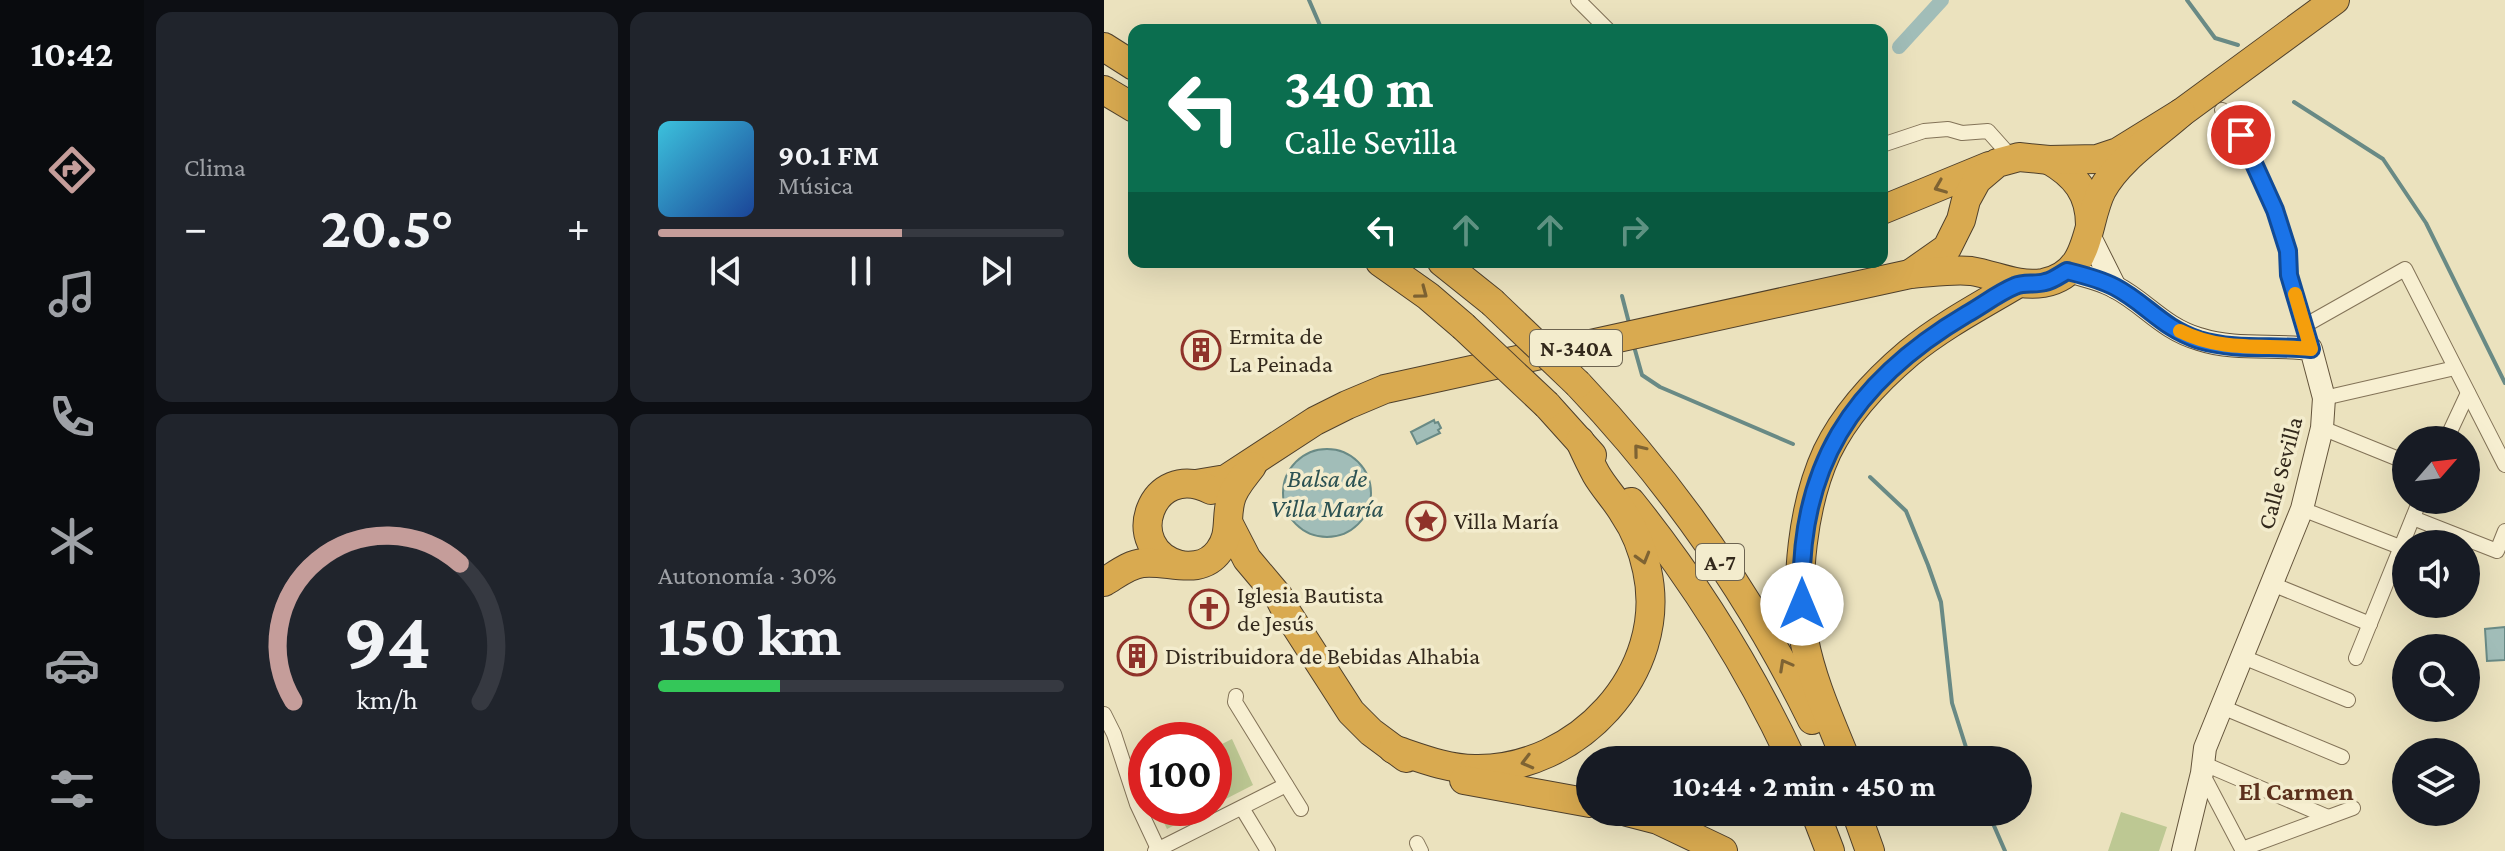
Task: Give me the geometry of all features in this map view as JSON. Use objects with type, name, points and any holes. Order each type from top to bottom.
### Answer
[{"type":"highway","points":[[2067,271],[2084,251],[2102,191],[2119,168],[2181,113],[2335,0]]},
{"type":"highway","points":[[1104,47],[1128,62]]},
{"type":"highway","points":[[1104,90],[1128,104]]},
{"type":"highway","points":[[1888,208],[2019,157],[2097,159],[2118,152],[2181,113]]},
{"type":"highway","points":[[2049,160],[2069,172],[2083,189],[2090,209],[2090,234]]},
{"type":"highway","name":"N-340A","points":[[1910,274],[1947,248],[1977,180],[2005,161]]},
{"type":"highway","points":[[1840,746],[1817,689],[1804,636],[1801,584],[1803,546],[1818,477],[1828,450],[1860,403],[1882,379],[1938,331],[2006,280],[1979,264],[1966,243],[1961,220]]},
{"type":"highway","name":"A-7","points":[[1388,268],[1463,326],[1547,405],[1580,441],[1669,549],[1761,696],[1785,746]]},
{"type":"highway","name":"A-7","points":[[1450,268],[1492,302],[1578,384],[1622,430],[1670,489],[1777,650],[1825,746]]},
{"type":"highway","name":"N-340A","points":[[1104,582],[1135,547],[1148,521],[1149,509],[1158,495],[1176,484],[1226,479],[1315,421],[1385,389],[1910,274],[1968,271],[2006,280],[2046,282],[2067,271]]},
{"type":"highway","points":[[1393,749],[1440,765],[1475,769],[1512,766],[1541,758],[1570,742],[1599,719],[1621,695],[1642,652],[1649,610],[1648,573],[1626,515],[1597,476],[1580,441]]},
{"type":"highway","name":"N-340A","points":[[1104,582],[1132,565],[1145,562],[1194,565],[1221,548],[1229,519],[1230,500],[1258,459]]},
{"type":"highway","points":[[1196,484],[1215,493],[1247,559],[1279,597],[1351,712],[1371,732],[1417,765],[1471,782],[1576,801]]},
{"type":"highway","points":[[1148,521],[1149,535],[1159,554],[1170,562],[1233,566],[1255,579],[1273,602],[1286,611]]},
{"type":"highway","points":[[1671,826],[1723,851]]},
{"type":"highway","points":[[1820,826],[1830,851]]},
{"type":"highway","points":[[1861,826],[1870,851]]},
{"type":"street","points":[[1578,0],[1602,24]]},
{"type":"street","name":"Calle Sevilla","points":[[2183,851],[2205,748],[2302,509],[2322,428],[2324,398],[2289,275],[2288,251],[2275,210],[2241,135],[2222,110]]},
{"type":"street","points":[[1888,143],[1924,131],[1988,131],[2005,161]]},
{"type":"street","points":[[2090,234],[2115,287]]},
{"type":"street","points":[[2304,326],[2405,269],[2505,465]]},
{"type":"street","points":[[2067,271],[2115,287],[2160,321],[2201,340],[2240,348],[2280,345],[2311,349]]},
{"type":"street","points":[[2324,398],[2455,368]]},
{"type":"street","points":[[2453,426],[2468,393]]},
{"type":"street","points":[[2322,428],[2392,456]]},
{"type":"street","points":[[2302,509],[2392,544]]},
{"type":"street","points":[[2408,530],[2415,514]]},
{"type":"street","points":[[2413,518],[2497,551],[2505,531]]},
{"type":"street","points":[[2356,658],[2392,568]]},
{"type":"street","points":[[2272,584],[2370,624]]},
{"type":"street","points":[[2243,657],[2348,700]]},
{"type":"street","points":[[1236,696],[1235,702],[1301,809]]},
{"type":"street","points":[[2222,707],[2342,757]]},
{"type":"street","points":[[1104,714],[1114,734],[1137,804],[1158,850],[1286,785]]},
{"type":"street","points":[[2202,768],[2328,817]]},
{"type":"street","points":[[2202,768],[2242,850],[2353,808]]},
{"type":"street","points":[[1242,808],[1268,851]]},
{"type":"green space","points":[[1232,739],[1253,785],[1232,796]]},
{"type":"green space","points":[[2121,812],[2167,827],[2159,851],[2108,851]]},
{"type":"water","points":[[1434,420],[1441,428],[1438,430],[1440,433],[1417,444],[1411,432]]},
{"type":"water","name":"Balsa de Villa María","points":[[1327,449],[1352,456],[1364,468],[1371,493],[1364,518],[1352,530],[1327,537],[1302,530],[1290,518],[1283,493],[1290,468],[1302,456]]},
{"type":"water","points":[[2505,627],[2505,660],[2487,661],[2485,629]]},
{"type":"waterway","points":[[1309,0],[1319,24]]},
{"type":"waterway","points":[[1899,47],[1942,0]]},
{"type":"waterway","points":[[2187,0],[2215,38],[2238,45]]},
{"type":"waterway","points":[[2294,102],[2383,159],[2426,223],[2505,383]]},
{"type":"waterway","points":[[1622,296],[1629,323]]},
{"type":"waterway","points":[[1635,350],[1642,375],[1660,387],[1793,444]]},
{"type":"waterway","points":[[1870,477],[1906,511],[1928,565],[1941,602],[1952,703],[1966,746]]},
{"type":"waterway","points":[[1994,826],[2005,851]]},
{"type":"slow traffic","points":[[2180,331],[2229,347],[2280,345],[2311,349],[2295,294]]},
{"type":"place","name":"Ermita de La Peinada","points":[[1201,350]]},
{"type":"place","name":"Villa María","points":[[1426,521]]},
{"type":"place","name":"Iglesia Bautista de Jesús","points":[[1209,609]]},
{"type":"place","name":"Distribuidora de Bebidas Alhabia","points":[[1137,656]]},
{"type":"district","name":"El Carmen","points":[[2296,791]]},
{"type":"route","points":[[1802,604],[1803,546],[1809,511],[1828,450],[1860,403],[1908,354],[1938,331],[2017,284],[2046,282],[2067,271],[2115,287],[2160,321],[2201,340],[2240,348],[2280,345],[2311,349],[2289,275],[2288,251],[2275,210],[2241,135]]}]
